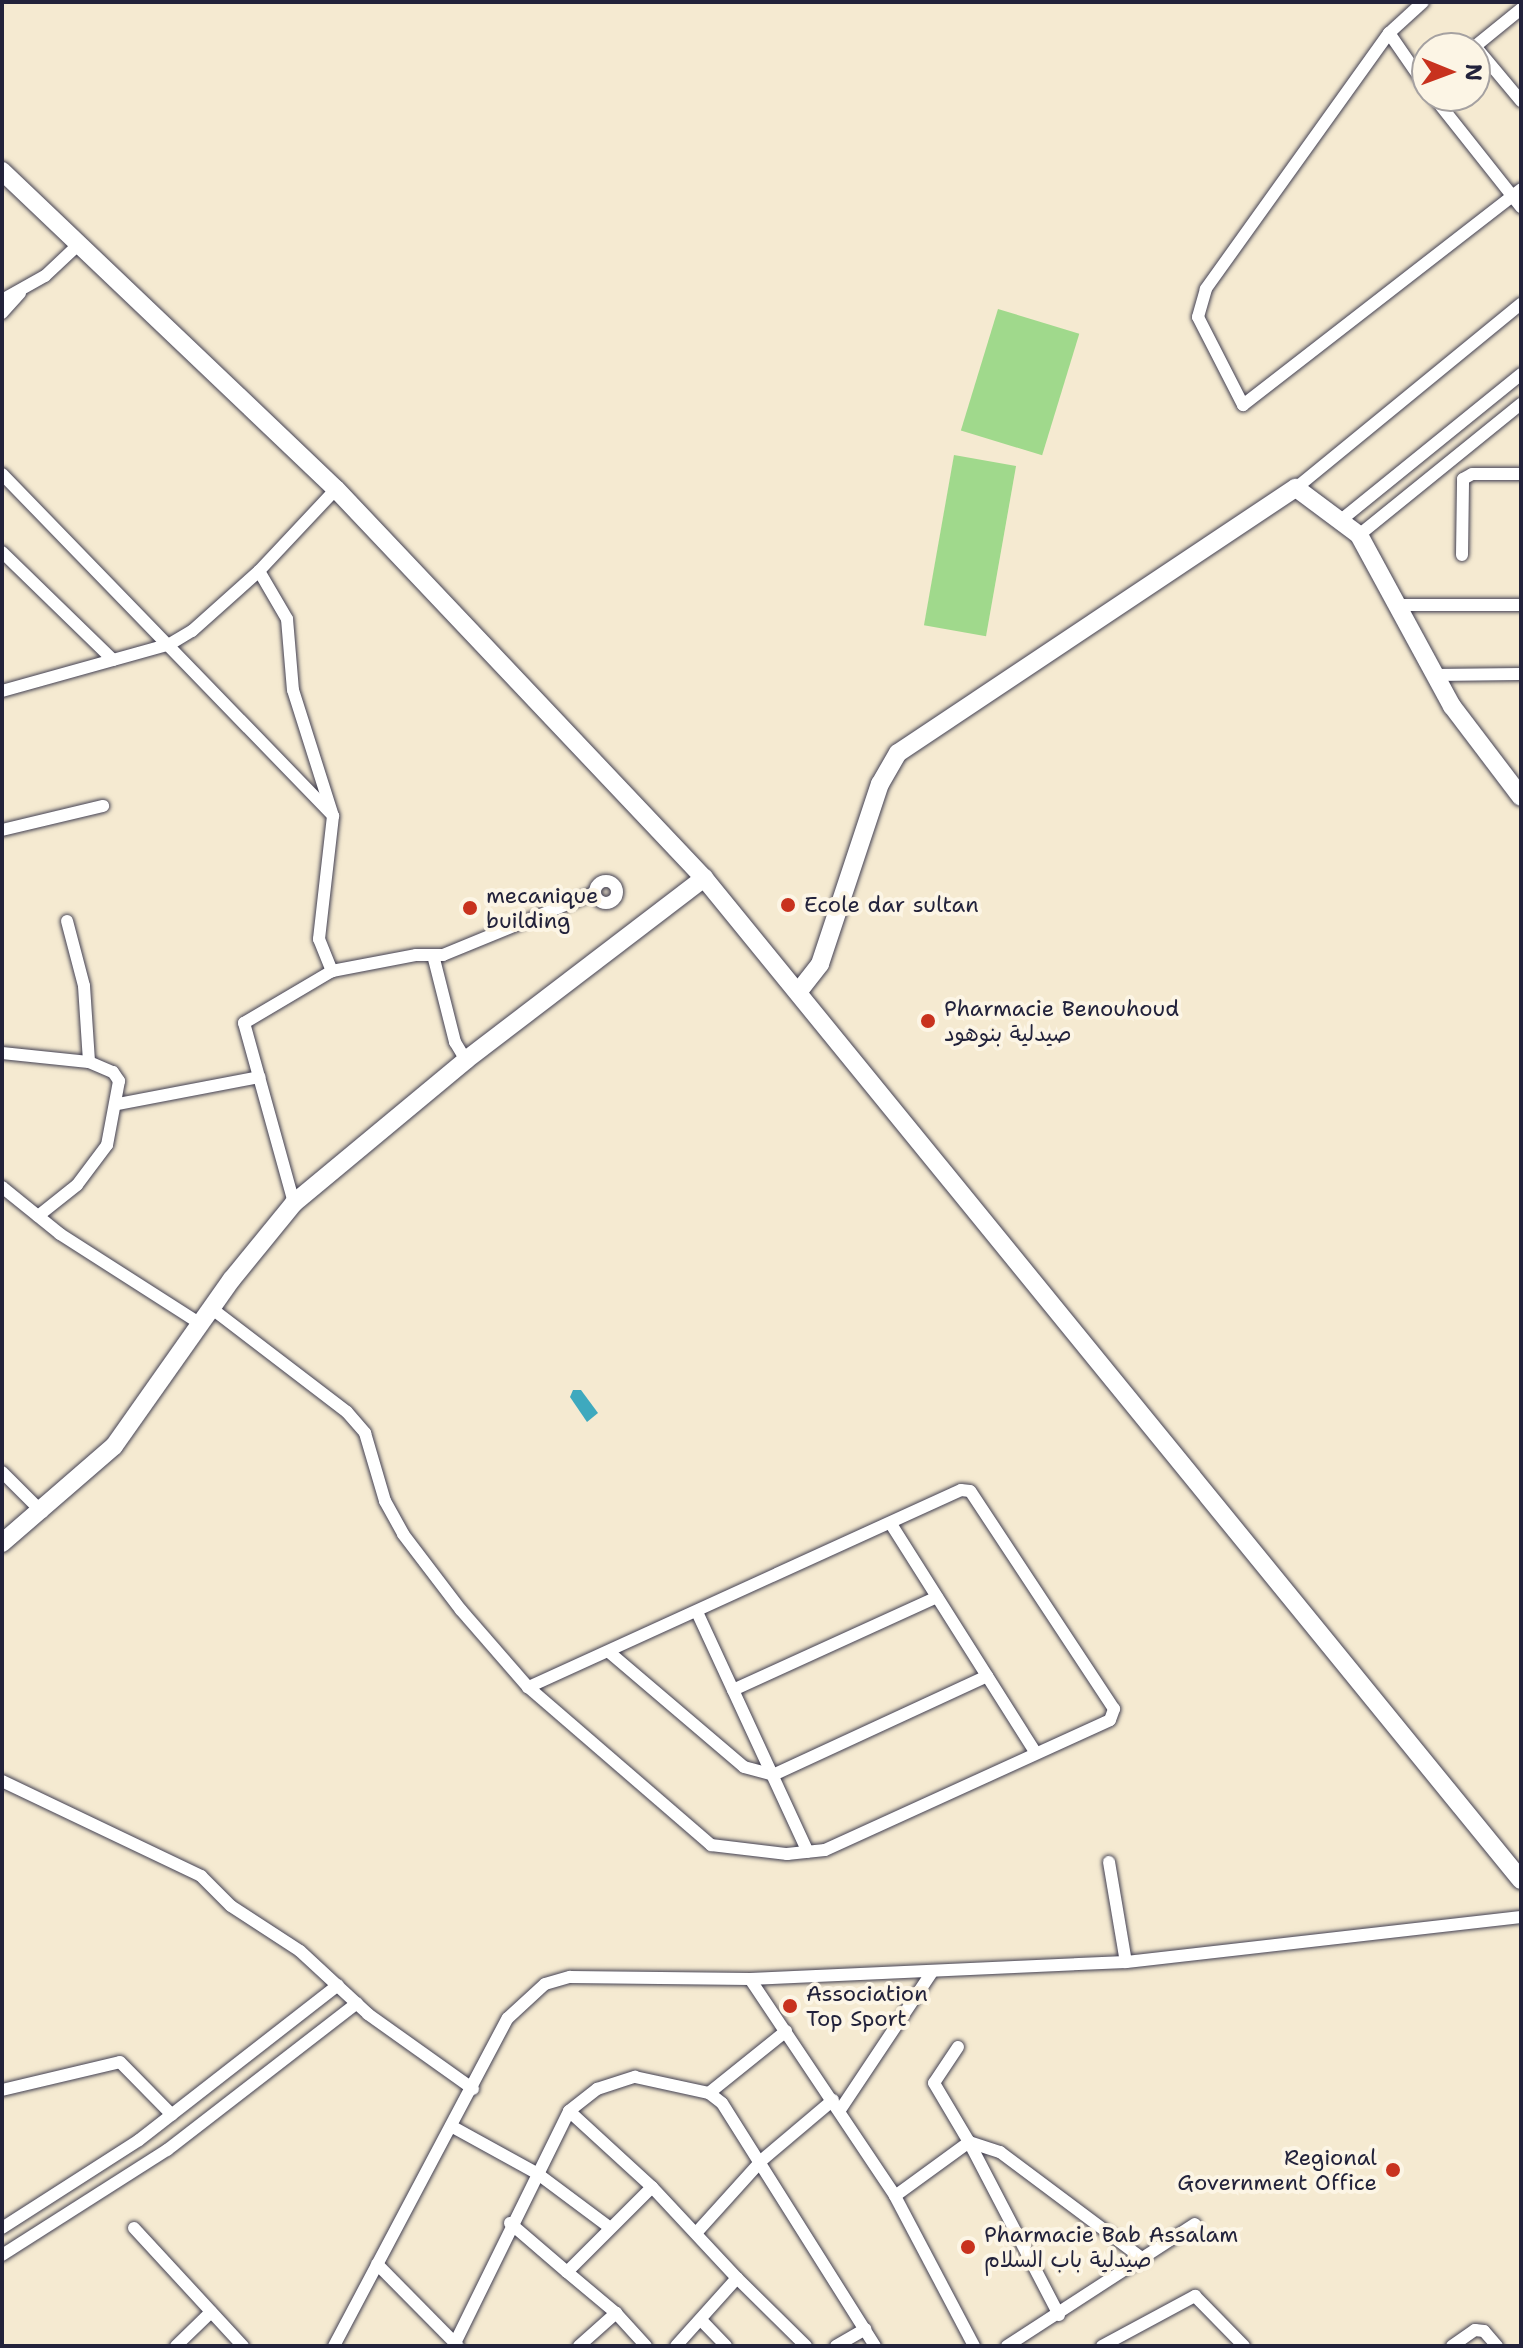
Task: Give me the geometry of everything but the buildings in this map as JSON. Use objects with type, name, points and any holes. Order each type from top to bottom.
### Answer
[{"type":"main road","points":[[2,171],[336,489],[704,878],[1521,1880]]},
{"type":"main road","points":[[799,991],[820,964],[880,784],[898,753],[1296,488],[1359,535],[1434,675],[1521,797]]},
{"type":"main road","points":[[2,1543],[42,1512],[114,1446],[211,1308],[294,1203],[466,1060],[704,878]]},
{"type":"street","points":[[1423,2],[1389,33],[1206,289],[1198,317],[1243,405],[1517,192]]},
{"type":"street","points":[[1491,33],[1521,9]]},
{"type":"street","points":[[1389,33],[1411,65]]},
{"type":"street","points":[[1491,67],[1521,101]]},
{"type":"street","points":[[1447,112],[1517,192],[1521,207]]},
{"type":"street","points":[[2,313],[20,293],[78,245]]},
{"type":"street","points":[[2,300],[20,293]]},
{"type":"street","points":[[1296,488],[1521,304]]},
{"type":"street","points":[[1341,520],[1521,374]]},
{"type":"street","points":[[1359,535],[1521,404]]},
{"type":"street","points":[[2,474],[170,644],[333,816]]},
{"type":"street","points":[[1462,555],[1463,479],[1468,474],[1521,474]]},
{"type":"street","points":[[2,691],[170,644],[222,608],[336,489]]},
{"type":"street","points":[[2,552],[113,660]]},
{"type":"street","points":[[259,571],[287,619],[293,690],[333,816],[319,939],[332,971]]},
{"type":"street","points":[[1395,605],[1521,605]]},
{"type":"street","points":[[1434,675],[1521,674]]},
{"type":"street","points":[[2,830],[103,806]]},
{"type":"street","points":[[294,1203],[244,1023],[332,971],[433,955],[594,893]]},
{"type":"street","points":[[67,921],[84,986],[89,1062]]},
{"type":"street","points":[[433,955],[455,1042],[466,1060]]},
{"type":"street","points":[[2,1053],[89,1062],[113,1072],[118,1104],[107,1145],[92,1168],[38,1216]]},
{"type":"street","points":[[118,1104],[259,1077]]},
{"type":"street","points":[[2,1187],[38,1216],[201,1324]]},
{"type":"street","points":[[211,1308],[347,1412],[365,1433],[385,1501],[422,1563],[528,1687],[711,1845],[808,1852],[825,1850],[1110,1720],[1114,1709],[970,1491],[961,1490],[528,1687]]},
{"type":"street","points":[[2,1472],[42,1512]]},
{"type":"street","points":[[891,1524],[1036,1753]]},
{"type":"street","points":[[733,1690],[937,1597]]},
{"type":"street","points":[[697,1612],[808,1852]]},
{"type":"street","points":[[609,1652],[744,1767],[773,1775],[987,1676]]},
{"type":"street","points":[[2,1781],[57,1811],[185,1865],[357,2003],[473,2089]]},
{"type":"street","points":[[1109,1862],[1126,1962]]},
{"type":"street","points":[[334,2346],[516,2008],[545,1984],[583,1977],[750,1979],[1126,1962],[1521,1917]]},
{"type":"street","points":[[697,2232],[762,2160],[836,2105],[932,1972]]},
{"type":"street","points":[[750,1979],[895,2196],[974,2346]]},
{"type":"street","points":[[2,2228],[172,2115],[338,1985]]},
{"type":"street","points":[[2,2255],[167,2150],[357,2003]]},
{"type":"street","points":[[709,2093],[786,2031]]},
{"type":"street","points":[[958,2047],[934,2083],[969,2142],[1059,2315]]},
{"type":"street","points":[[2,2090],[112,2061],[134,2071],[172,2115]]},
{"type":"street","points":[[377,2264],[457,2344],[510,2223],[569,2111],[597,2089],[635,2077],[709,2093],[762,2160],[875,2346]]},
{"type":"street","points":[[569,2111],[652,2187],[806,2346]]},
{"type":"street","points":[[451,2126],[538,2174],[609,2227]]},
{"type":"street","points":[[895,2196],[969,2142]]},
{"type":"street","points":[[969,2142],[1000,2152],[1143,2259]]},
{"type":"street","points":[[567,2272],[652,2187]]},
{"type":"street","points":[[510,2223],[616,2313],[646,2346]]},
{"type":"street","points":[[1007,2346],[1195,2224]]},
{"type":"street","points":[[134,2228],[243,2346]]},
{"type":"street","points":[[676,2346],[737,2278]]},
{"type":"street","points":[[1102,2346],[1195,2296],[1244,2346]]},
{"type":"street","points":[[176,2346],[211,2312]]},
{"type":"street","points":[[579,2346],[616,2313]]},
{"type":"street","points":[[701,2320],[726,2346]]},
{"type":"street","points":[[836,2346],[866,2329]]},
{"type":"street","points":[[1452,2346],[1475,2330],[1484,2331],[1497,2346]]},
{"type":"green space","points":[[998,309],[1079,334],[1042,455],[961,430]]},
{"type":"green space","points":[[954,455],[1016,466],[986,636],[924,625]]},
{"type":"water","points":[[573,1390],[581,1390],[598,1413],[587,1422],[570,1397]]},
{"type":"place","name":"Ecole dar sultan","points":[[788,905]]},
{"type":"place","name":"mecanique building","points":[[470,908]]},
{"type":"place","name":"Pharmacie Benouhoud صيدلية بنوهود","points":[[928,1021]]},
{"type":"place","name":"Association Top Sport","points":[[790,2006]]},
{"type":"place","name":"Regional Government Office","points":[[1393,2170]]},
{"type":"place","name":"Pharmacie Bab Assalam صيدلية باب السلام","points":[[968,2247]]}]
